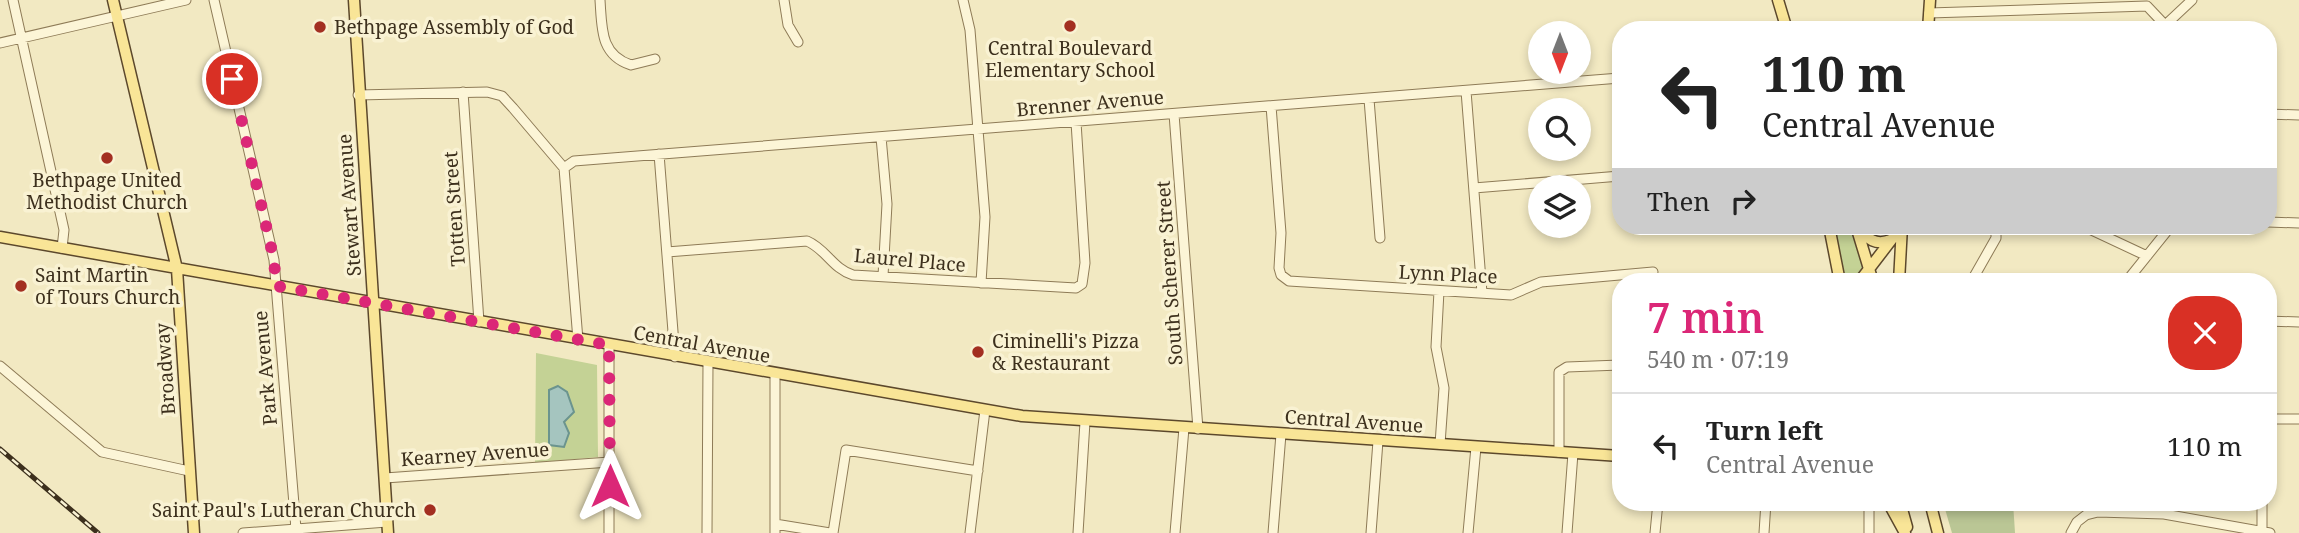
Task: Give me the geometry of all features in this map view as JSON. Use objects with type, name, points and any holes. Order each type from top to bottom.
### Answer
[{"type":"main road","name":"Broadway","points":[[113,0],[177,269],[194,533]]},
{"type":"main road","name":"Stewart Avenue","points":[[354,0],[358,95],[388,528]]},
{"type":"main road","points":[[1778,0],[1784,21]]},
{"type":"main road","points":[[1929,21],[1930,0]]},
{"type":"main road","points":[[1831,235],[1838,273]]},
{"type":"main road","points":[[1859,235],[1871,273]]},
{"type":"main road","points":[[1866,235],[1872,241],[1882,243],[1891,240]]},
{"type":"main road","points":[[1865,273],[1895,235]]},
{"type":"main road","points":[[1899,273],[1902,235]]},
{"type":"main road","name":"Central Avenue","points":[[0,237],[985,410],[1183,434],[1198,429],[1612,455]]},
{"type":"main road","points":[[1894,511],[1907,533]]},
{"type":"main road","points":[[1902,511],[1907,533]]},
{"type":"main road","points":[[1932,511],[1938,533]]},
{"type":"street","points":[[13,0],[65,230],[62,248]]},
{"type":"street","points":[[0,43],[186,0]]},
{"type":"street","name":"Park Avenue","points":[[214,0],[274,260],[296,529]]},
{"type":"street","points":[[600,0],[603,38],[612,56],[631,65],[655,59]]},
{"type":"street","points":[[784,0],[788,25],[798,42]]},
{"type":"street","points":[[963,0],[970,30],[985,217],[981,283]]},
{"type":"street","points":[[2169,21],[2192,0]]},
{"type":"street","points":[[1929,13],[2147,6],[2158,21]]},
{"type":"street","name":"Brenner Avenue","points":[[564,168],[575,161],[1612,79]]},
{"type":"street","points":[[1466,91],[1482,293]]},
{"type":"street","name":"Totten Street","points":[[463,92],[479,322]]},
{"type":"street","points":[[358,95],[487,92],[502,96],[564,168],[578,340]]},
{"type":"street","points":[[1369,99],[1380,237]]},
{"type":"street","name":"Lynn Place","points":[[1272,106],[1281,275],[1289,281],[1511,295],[1541,282],[1612,276]]},
{"type":"street","name":"South Scherer Street","points":[[1174,114],[1198,429]]},
{"type":"street","points":[[2277,114],[2299,115]]},
{"type":"street","name":"Laurel Place","points":[[667,252],[807,241],[819,246],[845,272],[1066,289],[1079,286],[1085,262],[1076,122]]},
{"type":"street","points":[[881,137],[887,204],[883,276]]},
{"type":"street","points":[[659,155],[675,357]]},
{"type":"street","points":[[1474,188],[1612,177]]},
{"type":"street","points":[[2277,222],[2299,223]]},
{"type":"street","points":[[1976,273],[1996,235]]},
{"type":"street","points":[[2102,235],[2147,256]]},
{"type":"street","points":[[2133,273],[2164,235]]},
{"type":"street","name":"Lynn Place","points":[[1642,273],[1653,272]]},
{"type":"street","points":[[1439,291],[1436,348],[1444,388],[1440,444]]},
{"type":"street","points":[[2277,321],[2299,322]]},
{"type":"street","points":[[609,345],[609,533]]},
{"type":"street","points":[[707,533],[708,363]]},
{"type":"street","points":[[1559,452],[1559,372],[1567,367],[1612,365]]},
{"type":"street","points":[[0,366],[102,452],[190,471]]},
{"type":"street","points":[[775,375],[775,529],[831,533],[846,450],[978,471]]},
{"type":"street","points":[[970,533],[985,410]]},
{"type":"street","points":[[2277,419],[2299,419]]},
{"type":"street","points":[[1078,533],[1085,422]]},
{"type":"street","points":[[1175,533],[1183,434]]},
{"type":"street","points":[[1273,533],[1281,434]]},
{"type":"street","points":[[1371,533],[1378,440]]},
{"type":"street","points":[[1468,533],[1476,447]]},
{"type":"street","points":[[1567,533],[1573,453]]},
{"type":"street","name":"Kearney Avenue","points":[[385,478],[610,462]]},
{"type":"street","points":[[1655,533],[1657,511]]},
{"type":"street","points":[[1765,533],[1766,511]]},
{"type":"street","points":[[1869,511],[1869,533]]},
{"type":"street","points":[[2071,533],[2077,522],[2086,515],[2098,512],[2164,514],[2266,532],[2263,511]]},
{"type":"street","points":[[243,533],[296,529],[388,528]]},
{"type":"green space","points":[[1836,235],[1853,235],[1863,266],[1859,273],[1843,273]]},
{"type":"green space","points":[[536,353],[597,365],[598,457],[535,463]]},
{"type":"green space","points":[[1946,511],[2014,511],[2015,533],[1952,533]]},
{"type":"water","points":[[558,386],[567,392],[574,412],[564,422],[569,433],[564,447],[549,445],[549,390]]},
{"type":"railway","points":[[0,449],[98,533]]},
{"type":"place","name":"Central Boulevard Elementary School","points":[[1070,26]]},
{"type":"place","name":"Bethpage Assembly of God","points":[[320,27]]},
{"type":"place","name":"Bethpage United Methodist Church","points":[[107,158]]},
{"type":"place","name":"Saint Martin of Tours Church","points":[[21,286]]},
{"type":"place","name":"Ciminelli's Pizza & Restaurant","points":[[978,352]]},
{"type":"place","name":"Saint Paul's Lutheran Church","points":[[430,510]]},
{"type":"route","points":[[232,79],[274,260],[276,286],[609,345],[610,486]]}]
